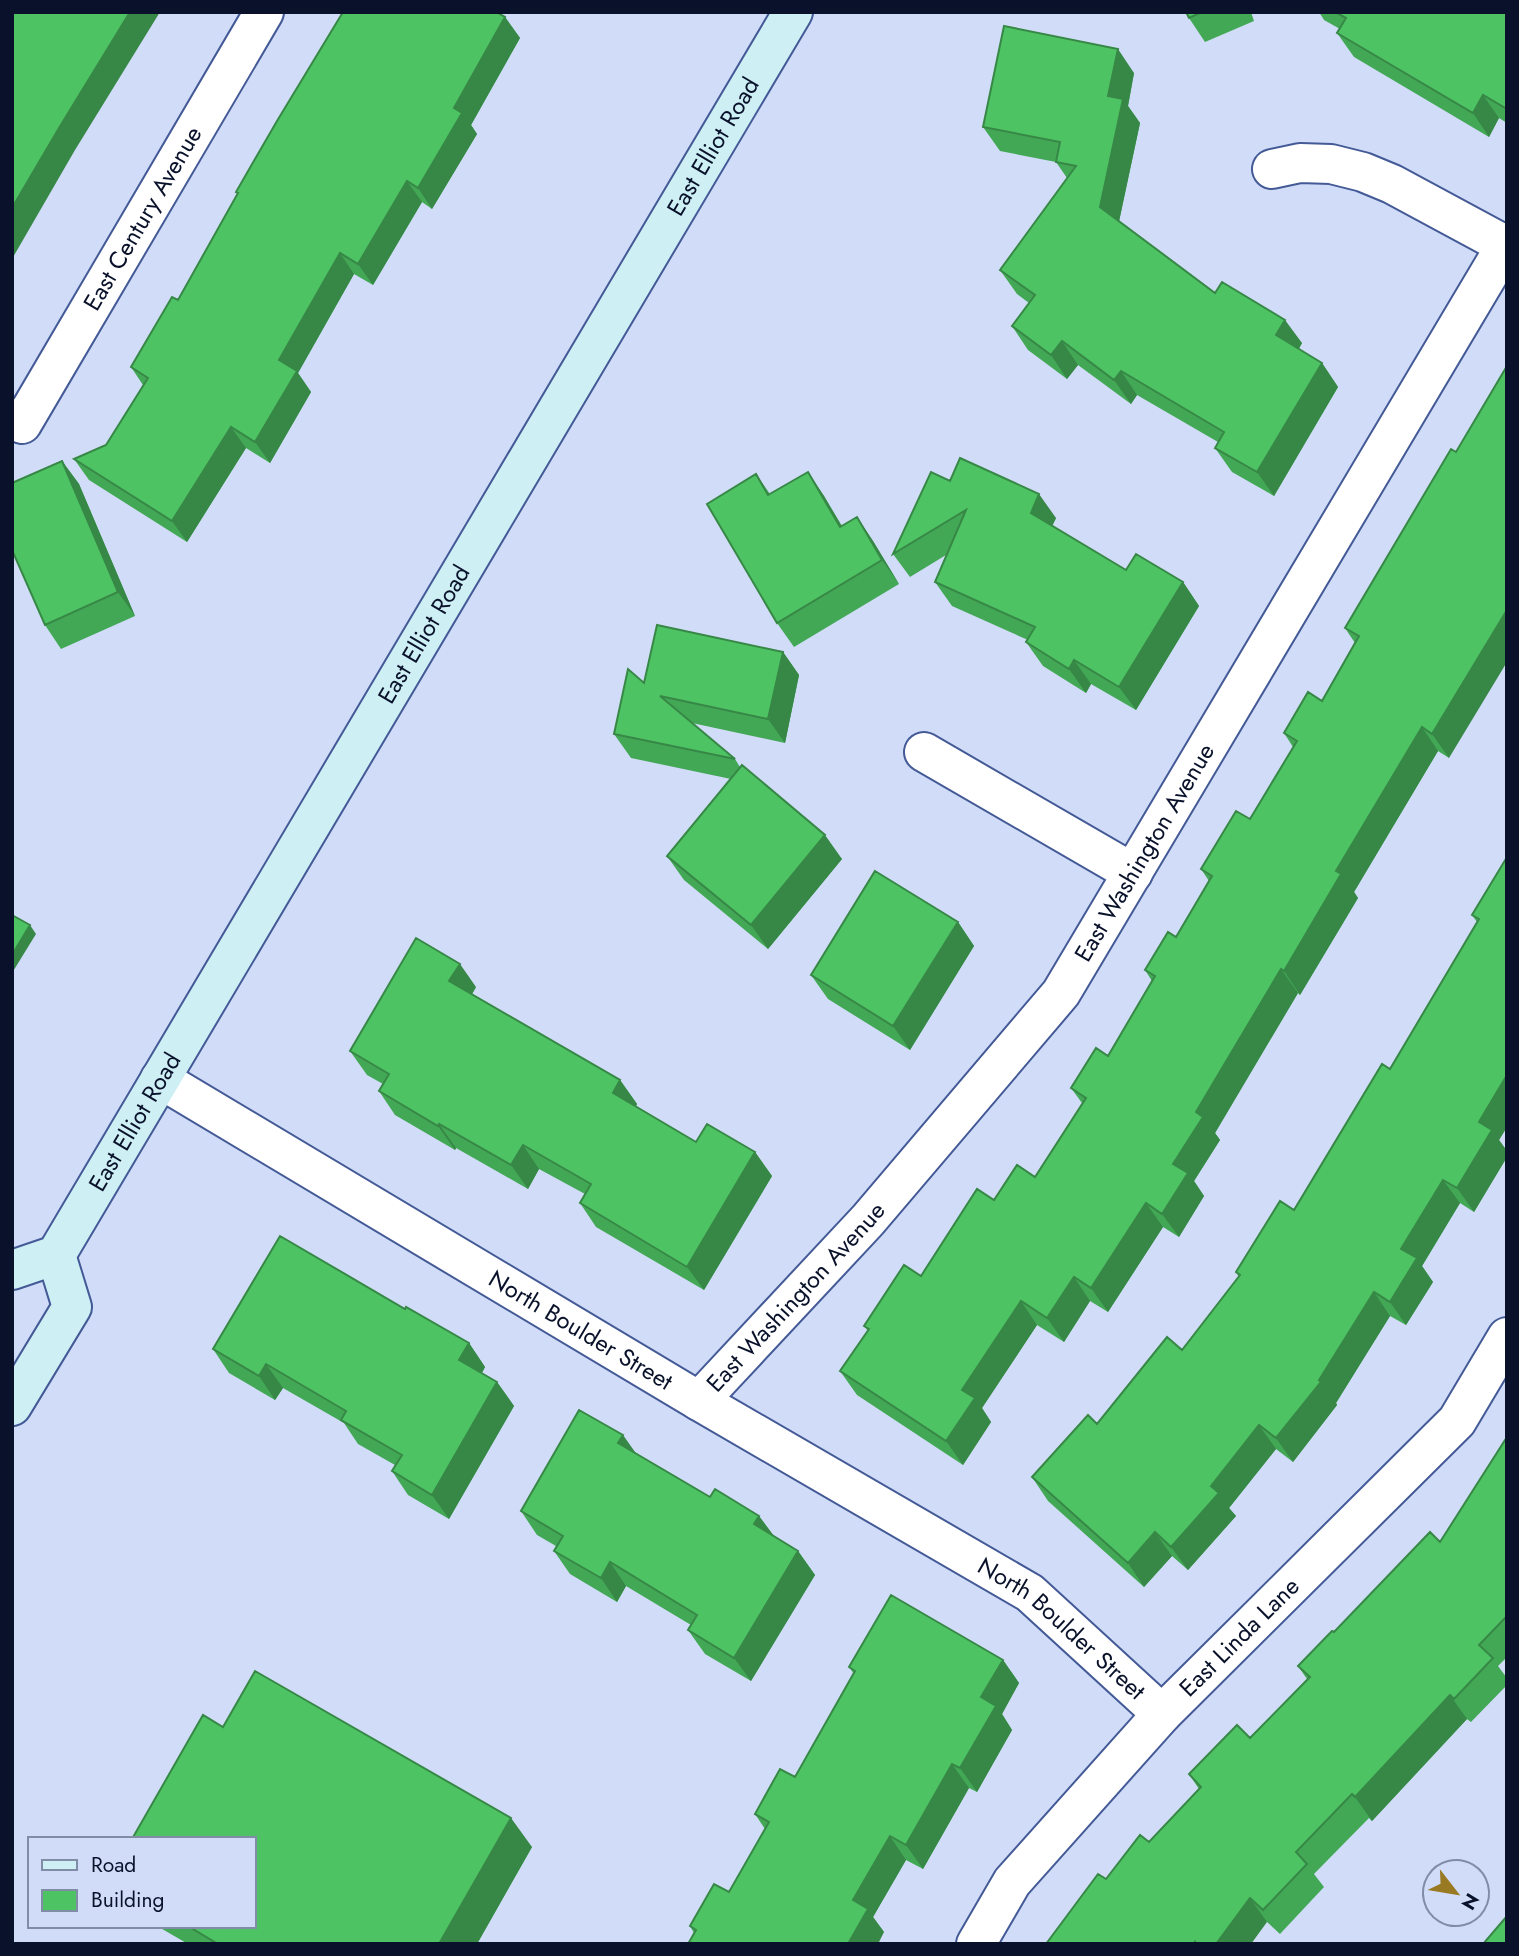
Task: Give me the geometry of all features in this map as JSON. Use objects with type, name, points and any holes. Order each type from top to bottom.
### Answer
[{"type":"main road","name":"East Elliot Road","points":[[56,1255],[793,12]]},
{"type":"main road","points":[[12,1270],[56,1255],[72,1307],[12,1406]]},
{"type":"street","name":"East Century Avenue","points":[[17,421],[264,12]]},
{"type":"street","points":[[1272,169],[1300,163],[1331,164],[1363,172],[1392,184],[1507,246]]},
{"type":"street","name":"East Washington Avenue","points":[[699,1401],[868,1220],[1061,993],[1507,246]]},
{"type":"street","points":[[924,752],[1133,873]]},
{"type":"street","name":"North Boulder Street","points":[[160,1079],[699,1401],[1030,1593],[1162,1714]]},
{"type":"street","name":"East Linda Lane","points":[[976,1944],[1012,1882],[1162,1714],[1457,1421],[1507,1337]]},
{"type":"building","points":[[12,12],[130,12],[12,208]]},
{"type":"building","points":[[343,12],[496,12],[505,17],[454,108],[462,113],[418,188],[407,181],[358,264],[340,253],[279,360],[297,371],[255,442],[231,427],[172,521],[74,459],[106,445],[148,378],[131,367],[172,297],[178,300],[238,193],[236,192]]},
{"type":"building","points":[[1186,12],[1202,12],[1189,18]]},
{"type":"building","points":[[1335,12],[1507,12],[1507,109],[1483,95],[1473,113],[1337,33],[1346,18]]},
{"type":"building","points":[[1004,26],[1118,49],[1108,96],[1123,99],[1100,207],[1215,293],[1222,282],[1285,320],[1276,335],[1322,363],[1257,472],[1215,448],[1224,432],[1121,371],[1114,380],[1062,341],[1051,355],[1012,326],[1035,295],[1000,270],[1076,166],[1056,162],[1060,142],[983,127]]},
{"type":"building","points":[[1507,366],[1507,610],[1432,734],[1422,727],[1336,871],[1341,874],[1196,1112],[1203,1117],[1173,1164],[1188,1173],[1162,1214],[1146,1203],[1091,1288],[1074,1277],[1047,1318],[1021,1301],[962,1390],[975,1398],[946,1441],[840,1371],[869,1329],[864,1326],[904,1265],[921,1276],[977,1189],[994,1200],[1017,1165],[1035,1177],[1086,1098],[1071,1088],[1096,1048],[1108,1056],[1155,976],[1145,970],[1168,932],[1176,937],[1212,876],[1201,869],[1236,811],[1250,819],[1297,741],[1284,733],[1308,692],[1322,701],[1359,636],[1345,628],[1451,449],[1456,452]]},
{"type":"building","points":[[960,458],[1039,494],[1031,513],[1126,570],[1136,554],[1183,582],[1119,687],[1074,660],[1069,669],[1026,642],[1035,627],[935,582],[966,510],[893,554],[931,472],[950,481]]},
{"type":"building","points":[[62,461],[118,592],[45,625],[12,550],[12,483]]},
{"type":"building","points":[[808,472],[840,527],[857,517],[882,560],[777,623],[707,504],[756,474],[768,495]]},
{"type":"building","points":[[657,625],[783,652],[768,719],[660,696],[735,759],[614,734],[628,669],[644,683]]},
{"type":"building","points":[[742,765],[825,835],[751,925],[667,856]]},
{"type":"building","points":[[1507,857],[1507,1075],[1479,1122],[1492,1130],[1457,1188],[1443,1180],[1401,1249],[1417,1258],[1390,1302],[1374,1292],[1319,1380],[1321,1382],[1276,1438],[1259,1425],[1211,1486],[1219,1493],[1171,1547],[1155,1532],[1128,1563],[1032,1477],[1088,1415],[1097,1424],[1167,1337],[1182,1350],[1240,1275],[1236,1272],[1280,1201],[1294,1210],[1382,1064],[1390,1069],[1479,919],[1472,915]]},
{"type":"building","points":[[875,871],[958,922],[893,1026],[811,975]]},
{"type":"building","points":[[12,915],[30,925],[12,955]]},
{"type":"building","points":[[416,938],[460,964],[449,981],[620,1080],[613,1093],[696,1142],[707,1124],[755,1152],[687,1267],[580,1203],[591,1184],[523,1145],[511,1165],[379,1091],[389,1074],[350,1051]]},
{"type":"building","points":[[280,1236],[469,1343],[459,1360],[497,1382],[432,1495],[392,1471],[402,1455],[341,1420],[346,1411],[266,1364],[259,1376],[213,1349]]},
{"type":"building","points":[[579,1410],[623,1435],[618,1443],[710,1497],[715,1489],[759,1516],[754,1524],[798,1551],[734,1658],[688,1630],[697,1615],[610,1562],[601,1578],[554,1551],[563,1536],[521,1511]]},
{"type":"building","points":[[1507,1437],[1507,1616],[1479,1645],[1493,1658],[1454,1699],[1450,1695],[1355,1797],[1352,1794],[1296,1852],[1307,1864],[1263,1910],[1250,1898],[1216,1944],[1046,1944],[1098,1874],[1106,1879],[1140,1835],[1149,1842],[1201,1787],[1189,1774],[1237,1725],[1250,1738],[1310,1677],[1298,1666],[1430,1532],[1440,1542]]},
{"type":"building","points":[[891,1595],[1003,1660],[981,1697],[996,1706],[960,1768],[952,1764],[906,1845],[890,1836],[853,1900],[868,1909],[848,1944],[688,1944],[696,1930],[690,1926],[714,1884],[729,1892],[769,1822],[755,1814],[780,1769],[795,1777],[855,1671],[849,1667]]},
{"type":"building","points":[[255,1671],[511,1818],[439,1944],[218,1944],[191,1928],[256,1928],[256,1837],[133,1837],[203,1715],[223,1727]]},
{"type":"building","points":[[1507,1916],[1507,1944],[1483,1944]]}]
